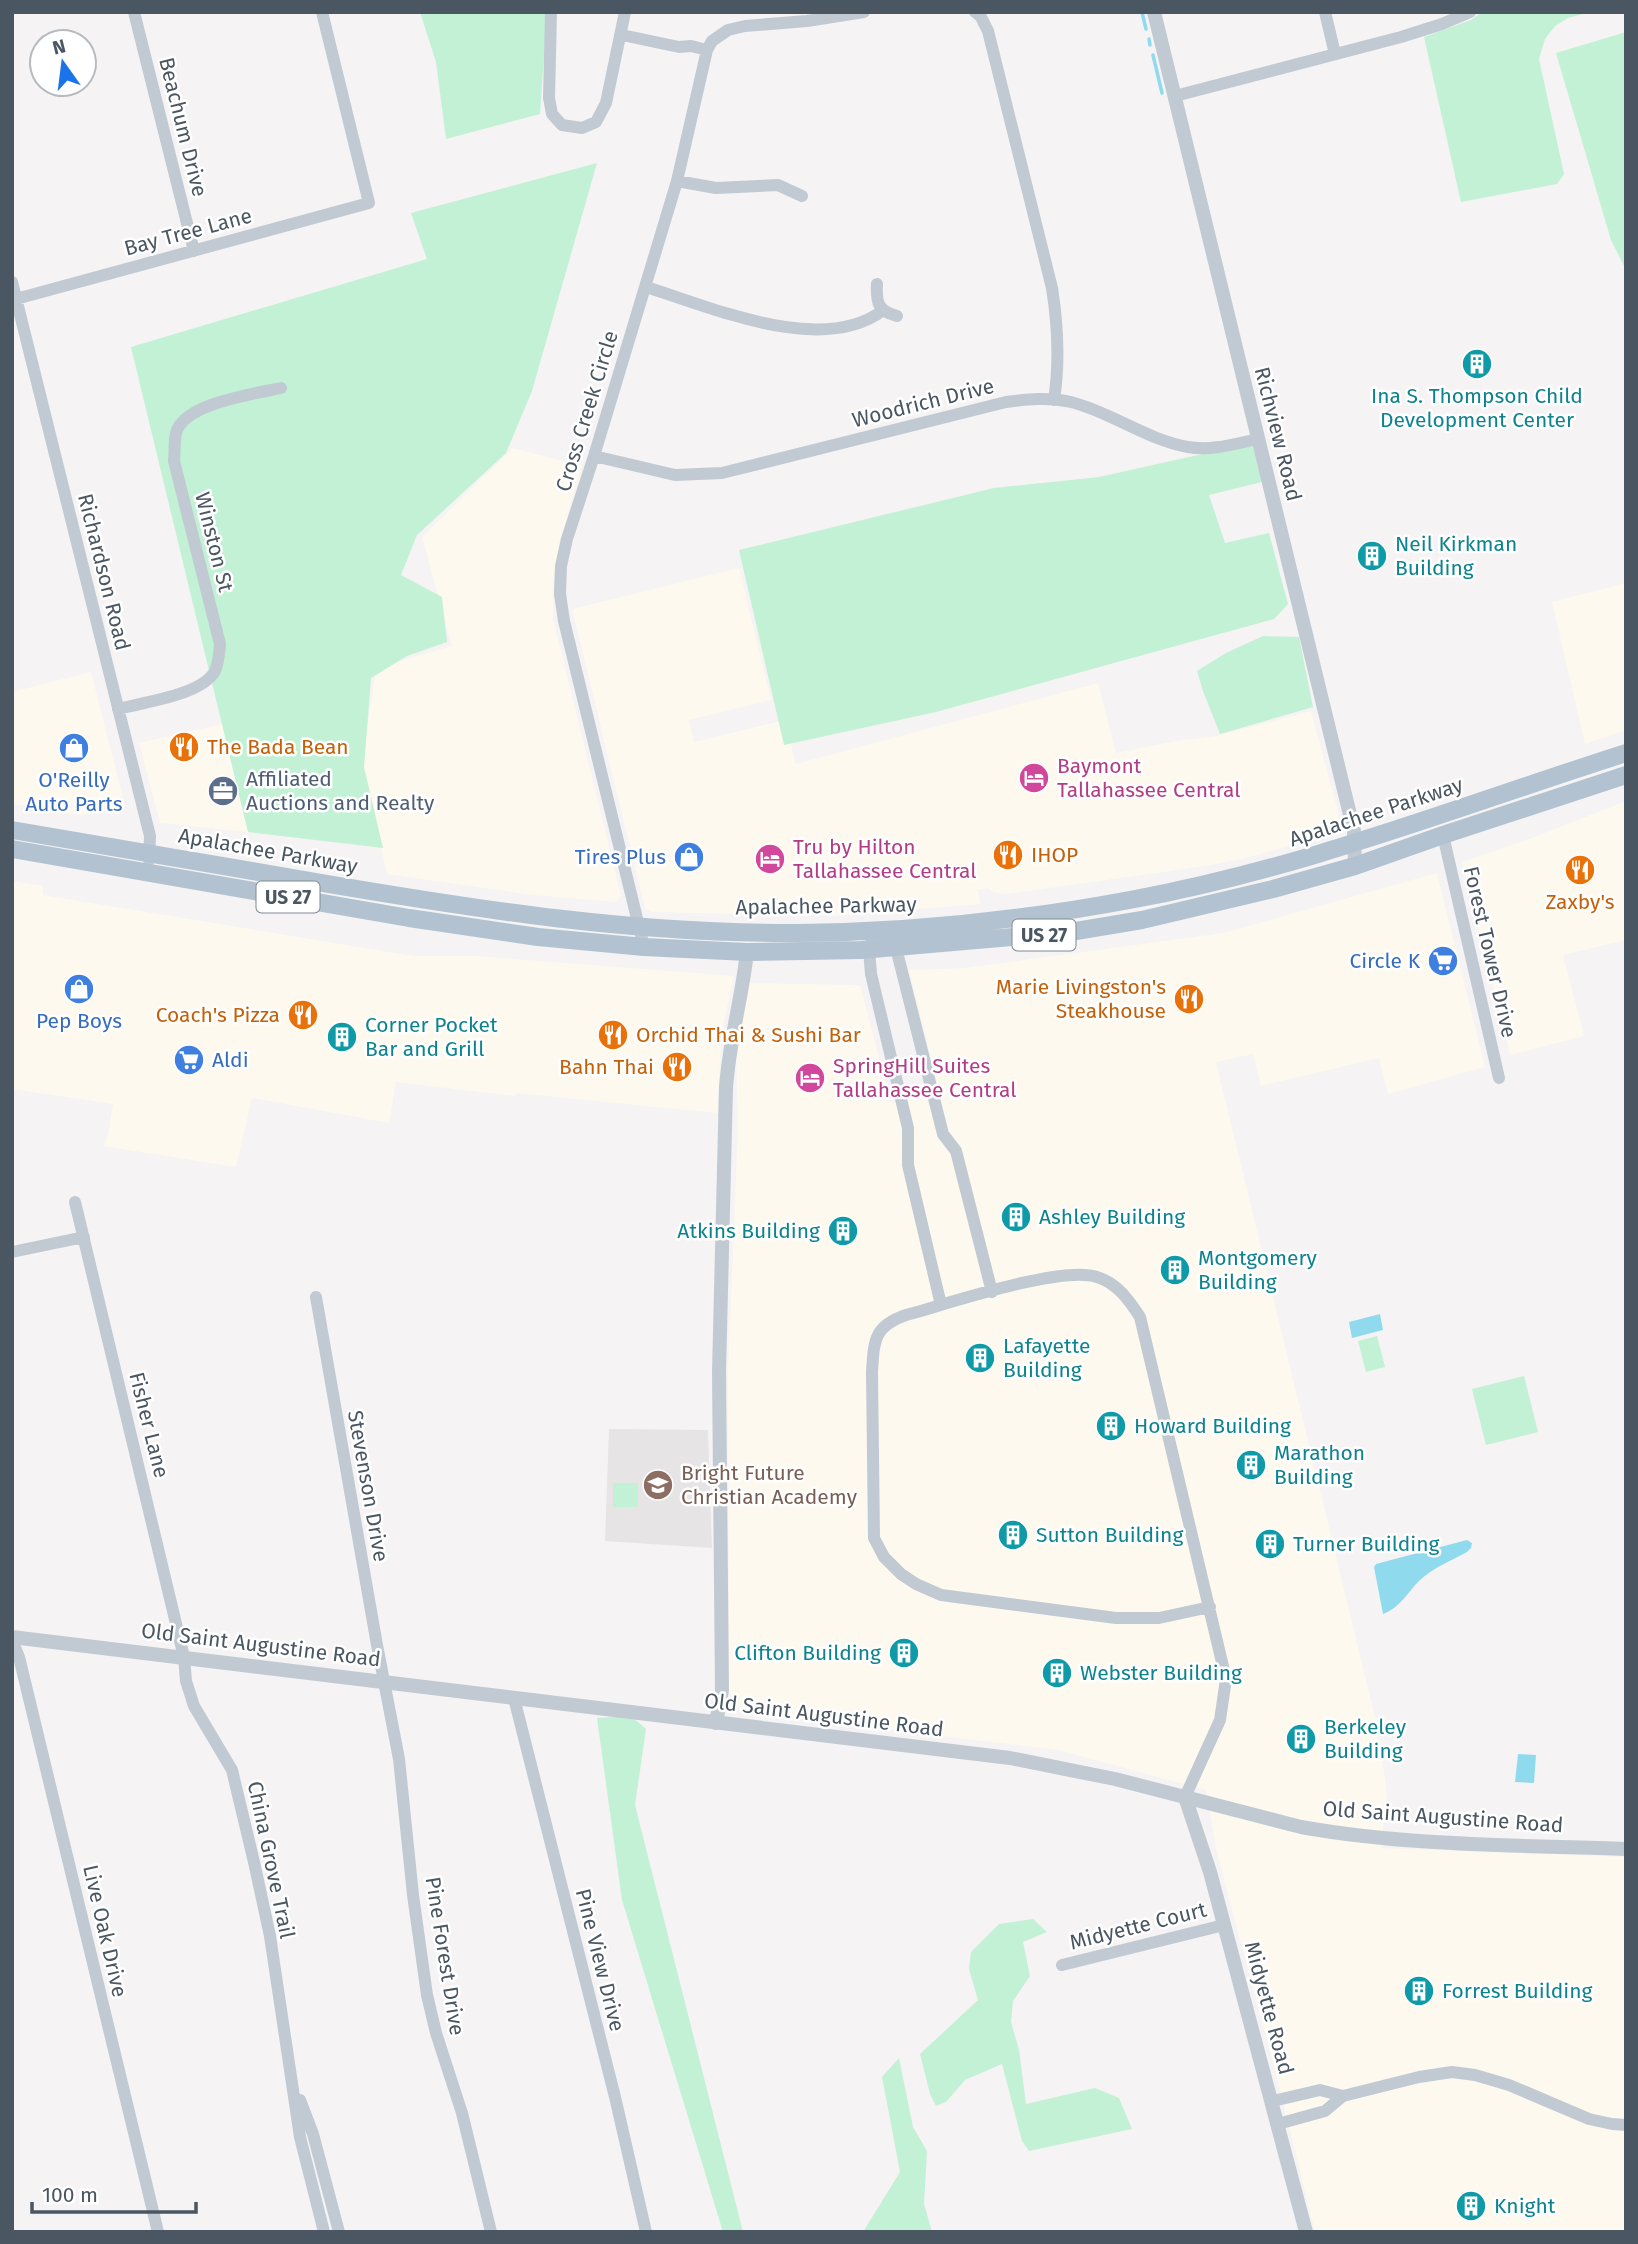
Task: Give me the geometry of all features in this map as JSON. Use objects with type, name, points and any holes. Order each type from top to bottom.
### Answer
[{"type":"main road","name":"Apalachee Parkway","points":[[12,830],[511,914],[639,927],[800,933],[875,931],[997,920],[1136,899],[1275,867],[1354,844],[1626,754]]},
{"type":"main road","points":[[1586,766],[1622,774]]},
{"type":"main road","name":"Apalachee Parkway","points":[[12,849],[492,931],[644,947],[747,952],[869,950],[1101,927],[1273,889],[1355,866],[1622,774]]},
{"type":"main road","points":[[1101,927],[1136,899]]},
{"type":"street","name":"Beachum Drive","points":[[134,12],[194,251]]},
{"type":"street","name":"Bay Tree Lane","points":[[16,299],[369,203],[322,12]]},
{"type":"street","points":[[551,12],[549,98],[552,114],[562,125],[582,128],[590,126],[601,115],[606,103],[625,12]]},
{"type":"street","points":[[622,35],[679,47],[691,46],[706,55],[720,35],[737,28],[864,12]]},
{"type":"street","points":[[975,12],[981,17],[988,31],[1052,288],[1059,355],[1054,400]]},
{"type":"street","name":"Richview Road","points":[[1154,12],[1354,831],[1355,866]]},
{"type":"street","points":[[1325,12],[1335,54]]},
{"type":"street","points":[[1175,96],[1411,34],[1470,12]]},
{"type":"street","name":"Cross Creek Circle","points":[[644,947],[564,621],[560,594],[561,566],[677,181],[706,55]]},
{"type":"street","points":[[677,181],[716,188],[778,185],[802,195]]},
{"type":"street","name":"Richardson Road","points":[[12,282],[150,836],[149,873]]},
{"type":"street","points":[[877,284],[876,298],[882,311],[897,316]]},
{"type":"street","points":[[646,287],[772,325],[798,330],[854,326],[882,311]]},
{"type":"street","name":"Winston St","points":[[118,709],[198,688],[214,673],[219,659],[220,643],[174,461],[176,432],[184,420],[199,408],[281,388]]},
{"type":"street","name":"Woodrich Drive","points":[[594,456],[675,475],[722,473],[1006,402],[1034,398],[1072,402],[1186,447],[1210,449],[1258,439]]},
{"type":"street","name":"Forest Tower Drive","points":[[1443,835],[1499,1078]]},
{"type":"street","points":[[941,1306],[908,1165],[908,1128],[871,974],[869,950],[875,931],[896,948],[943,1134],[956,1151],[992,1292]]},
{"type":"street","points":[[716,1723],[722,1690],[719,1385],[726,1088],[728,1055],[742,993],[747,952]]},
{"type":"street","name":"Fisher Lane","points":[[75,1202],[184,1657]]},
{"type":"street","points":[[12,1252],[84,1237]]},
{"type":"street","points":[[1185,1797],[1215,1735],[1226,1679],[1210,1607],[1140,1317],[1124,1294],[1114,1286],[1098,1277],[1069,1274],[906,1315],[885,1325],[876,1336],[873,1350],[874,1538],[884,1557],[915,1584],[942,1595],[1116,1618],[1159,1618],[1210,1607]]},
{"type":"street","name":"Stevenson Drive","points":[[316,1297],[384,1682]]},
{"type":"street","name":"Old Saint Augustine Road","points":[[12,1638],[1024,1760],[1301,1827],[1341,1834],[1626,1849]]},
{"type":"street","name":"Live Oak Drive","points":[[12,1638],[19,1657],[158,2232]]},
{"type":"street","name":"China Grove Trail","points":[[184,1657],[186,1681],[194,1706],[232,1770],[270,1936],[300,2137],[324,2232]]},
{"type":"street","name":"Pine Forest Drive","points":[[384,1682],[399,1759],[413,1895],[433,2022],[461,2113],[491,2232]]},
{"type":"street","name":"Pine View Drive","points":[[514,1698],[605,2057],[646,2232]]},
{"type":"street","name":"Midyette Road","points":[[1185,1797],[1224,1924],[1306,2232]]},
{"type":"street","name":"Midyette Court","points":[[1062,1965],[1224,1924]]},
{"type":"street","points":[[1278,2124],[1325,2111],[1343,2096],[1419,2077],[1452,2072],[1475,2075],[1509,2085],[1589,2119],[1626,2125]]},
{"type":"street","name":"China Grove Trail","points":[[292,2080],[313,2134],[339,2232]]},
{"type":"street","points":[[1273,2101],[1320,2090],[1343,2096]]},
{"type":"shaded area","points":[[513,448],[582,466],[560,540],[553,583],[553,619],[621,895],[616,902],[532,895],[387,874],[362,764],[376,668],[452,646],[422,537]]},
{"type":"shaded area","points":[[739,568],[771,700],[689,720],[694,742],[785,720],[796,764],[1098,683],[1116,753],[1216,736],[1311,711],[1339,815],[1337,832],[1246,858],[1206,866],[1007,894],[996,893],[987,888],[978,890],[980,904],[833,916],[652,912],[645,908],[572,609]]},
{"type":"shaded area","points":[[1626,583],[1626,730],[1585,744],[1552,602]]},
{"type":"shaded area","name":"O'Reilly Auto Parts","points":[[91,672],[125,806],[82,815],[12,804],[12,692]]},
{"type":"shaded area","points":[[222,724],[248,832],[160,823],[139,743]]},
{"type":"shaded area","points":[[1626,801],[1626,940],[1563,955],[1584,1036],[1510,1055],[1462,862]]},
{"type":"shaded area","points":[[1437,873],[1485,1067],[1388,1094],[1379,1058],[1261,1086],[1253,1054],[1216,1062],[1376,1721],[1387,1793],[1381,1848],[1626,1857],[1626,2232],[1315,2232],[1217,1853],[1206,1790],[1058,1750],[741,1712],[729,1692],[728,1372],[738,1127],[736,1052],[749,983],[860,985],[891,1103],[939,1091],[909,970],[964,968],[1223,933]]},
{"type":"shaded area","points":[[12,881],[43,886],[43,895],[414,956],[477,956],[734,976],[722,1031],[717,1113],[516,1093],[515,1096],[396,1082],[389,1123],[252,1098],[236,1167],[103,1146],[108,1135],[113,1104],[12,1089]]},
{"type":"shaded area","name":"Bright Future Christian Academy","points":[[609,1429],[708,1430],[712,1548],[605,1541]]},
{"type":"green space","points":[[420,12],[547,12],[540,114],[446,139],[436,62]]},
{"type":"green space","points":[[1482,12],[1590,12],[1568,18],[1555,26],[1545,39],[1539,59],[1564,174],[1557,184],[1461,202],[1424,37],[1471,20]]},
{"type":"green space","points":[[1626,32],[1624,266],[1611,240],[1556,53]]},
{"type":"green space","points":[[597,163],[532,391],[506,453],[417,535],[401,575],[442,597],[447,642],[407,656],[371,678],[364,767],[383,848],[248,832],[131,347],[427,259],[411,213]]},
{"type":"green space","points":[[1252,443],[1262,482],[1209,495],[1225,543],[1269,533],[1288,604],[1274,619],[936,712],[784,745],[739,550],[994,488],[1099,477]]},
{"type":"green space","points":[[1263,636],[1299,637],[1313,707],[1220,734],[1197,671],[1226,653]]},
{"type":"green space","points":[[1377,1336],[1385,1367],[1366,1372],[1358,1341]]},
{"type":"green space","points":[[1524,1376],[1538,1432],[1486,1445],[1472,1389]]},
{"type":"green space","points":[[613,1483],[638,1483],[638,1507],[613,1507]]},
{"type":"green space","points":[[631,1716],[646,1729],[635,1805],[743,2232],[723,2232],[622,1900],[597,1718]]},
{"type":"green space","points":[[1033,1919],[1047,1932],[1023,1942],[1030,1976],[1013,2001],[1011,2022],[1019,2050],[1026,2104],[1095,2088],[1119,2098],[1132,2129],[1029,2151],[1022,2141],[1002,2064],[965,2080],[946,2102],[936,2106],[930,2094],[920,2054],[978,2000],[969,1969],[971,1952],[999,1924]]},
{"type":"green space","points":[[899,2058],[913,2127],[927,2151],[924,2204],[932,2232],[863,2232],[900,2172],[882,2077]]},
{"type":"water","points":[[1380,1314],[1383,1330],[1352,1338],[1349,1322]]},
{"type":"water","points":[[1467,1540],[1472,1543],[1467,1552],[1430,1572],[1399,1604],[1383,1614],[1374,1567],[1376,1564]]},
{"type":"water","points":[[1518,1754],[1536,1755],[1534,1783],[1515,1782]]},
{"type":"waterway","points":[[1142,12],[1146,29]]},
{"type":"waterway","points":[[1149,39],[1150,45]]},
{"type":"waterway","points":[[1153,55],[1162,93]]},
{"type":"place","name":"Ina S. Thompson Child Development Center","points":[[1477,364]]},
{"type":"place","name":"Neil Kirkman Building","points":[[1372,556]]},
{"type":"place","name":"The Bada Bean","points":[[184,747]]},
{"type":"place","name":"O'Reilly Auto Parts","points":[[74,748]]},
{"type":"place","name":"Baymont Tallahassee Central","points":[[1034,778]]},
{"type":"place","name":"Affiliated Auctions and Realty","points":[[223,791]]},
{"type":"place","name":"IHOP","points":[[1008,855]]},
{"type":"place","name":"Tires Plus","points":[[689,857]]},
{"type":"place","name":"Tru by Hilton Tallahassee Central","points":[[770,859]]},
{"type":"place","name":"Zaxby's","points":[[1580,870]]},
{"type":"place","name":"Circle K","points":[[1443,961]]},
{"type":"place","name":"Pep Boys","points":[[79,989]]},
{"type":"place","name":"Marie Livingston's Steakhouse","points":[[1189,999]]},
{"type":"place","name":"Coach's Pizza","points":[[303,1015]]},
{"type":"place","name":"Orchid Thai & Sushi Bar","points":[[613,1035]]},
{"type":"place","name":"Corner Pocket Bar and Grill","points":[[342,1037]]},
{"type":"place","name":"Aldi","points":[[189,1060]]},
{"type":"place","name":"Bahn Thai","points":[[677,1067]]},
{"type":"place","name":"SpringHill Suites Tallahassee Central","points":[[810,1078]]},
{"type":"place","name":"Ashley Building","points":[[1016,1217]]},
{"type":"place","name":"Atkins Building","points":[[843,1231]]},
{"type":"place","name":"Montgomery Building","points":[[1175,1270]]},
{"type":"place","name":"Lafayette Building","points":[[980,1358]]},
{"type":"place","name":"Howard Building","points":[[1111,1426]]},
{"type":"place","name":"Marathon Building","points":[[1251,1465]]},
{"type":"place","name":"Bright Future Christian Academy","points":[[658,1485]]},
{"type":"place","name":"Sutton Building","points":[[1013,1535]]},
{"type":"place","name":"Turner Building","points":[[1270,1544]]},
{"type":"place","name":"Clifton Building","points":[[904,1653]]},
{"type":"place","name":"Webster Building","points":[[1057,1673]]},
{"type":"place","name":"Berkeley Building","points":[[1301,1739]]},
{"type":"place","name":"Forrest Building","points":[[1419,1991]]},
{"type":"place","name":"Knight","points":[[1471,2206]]}]
